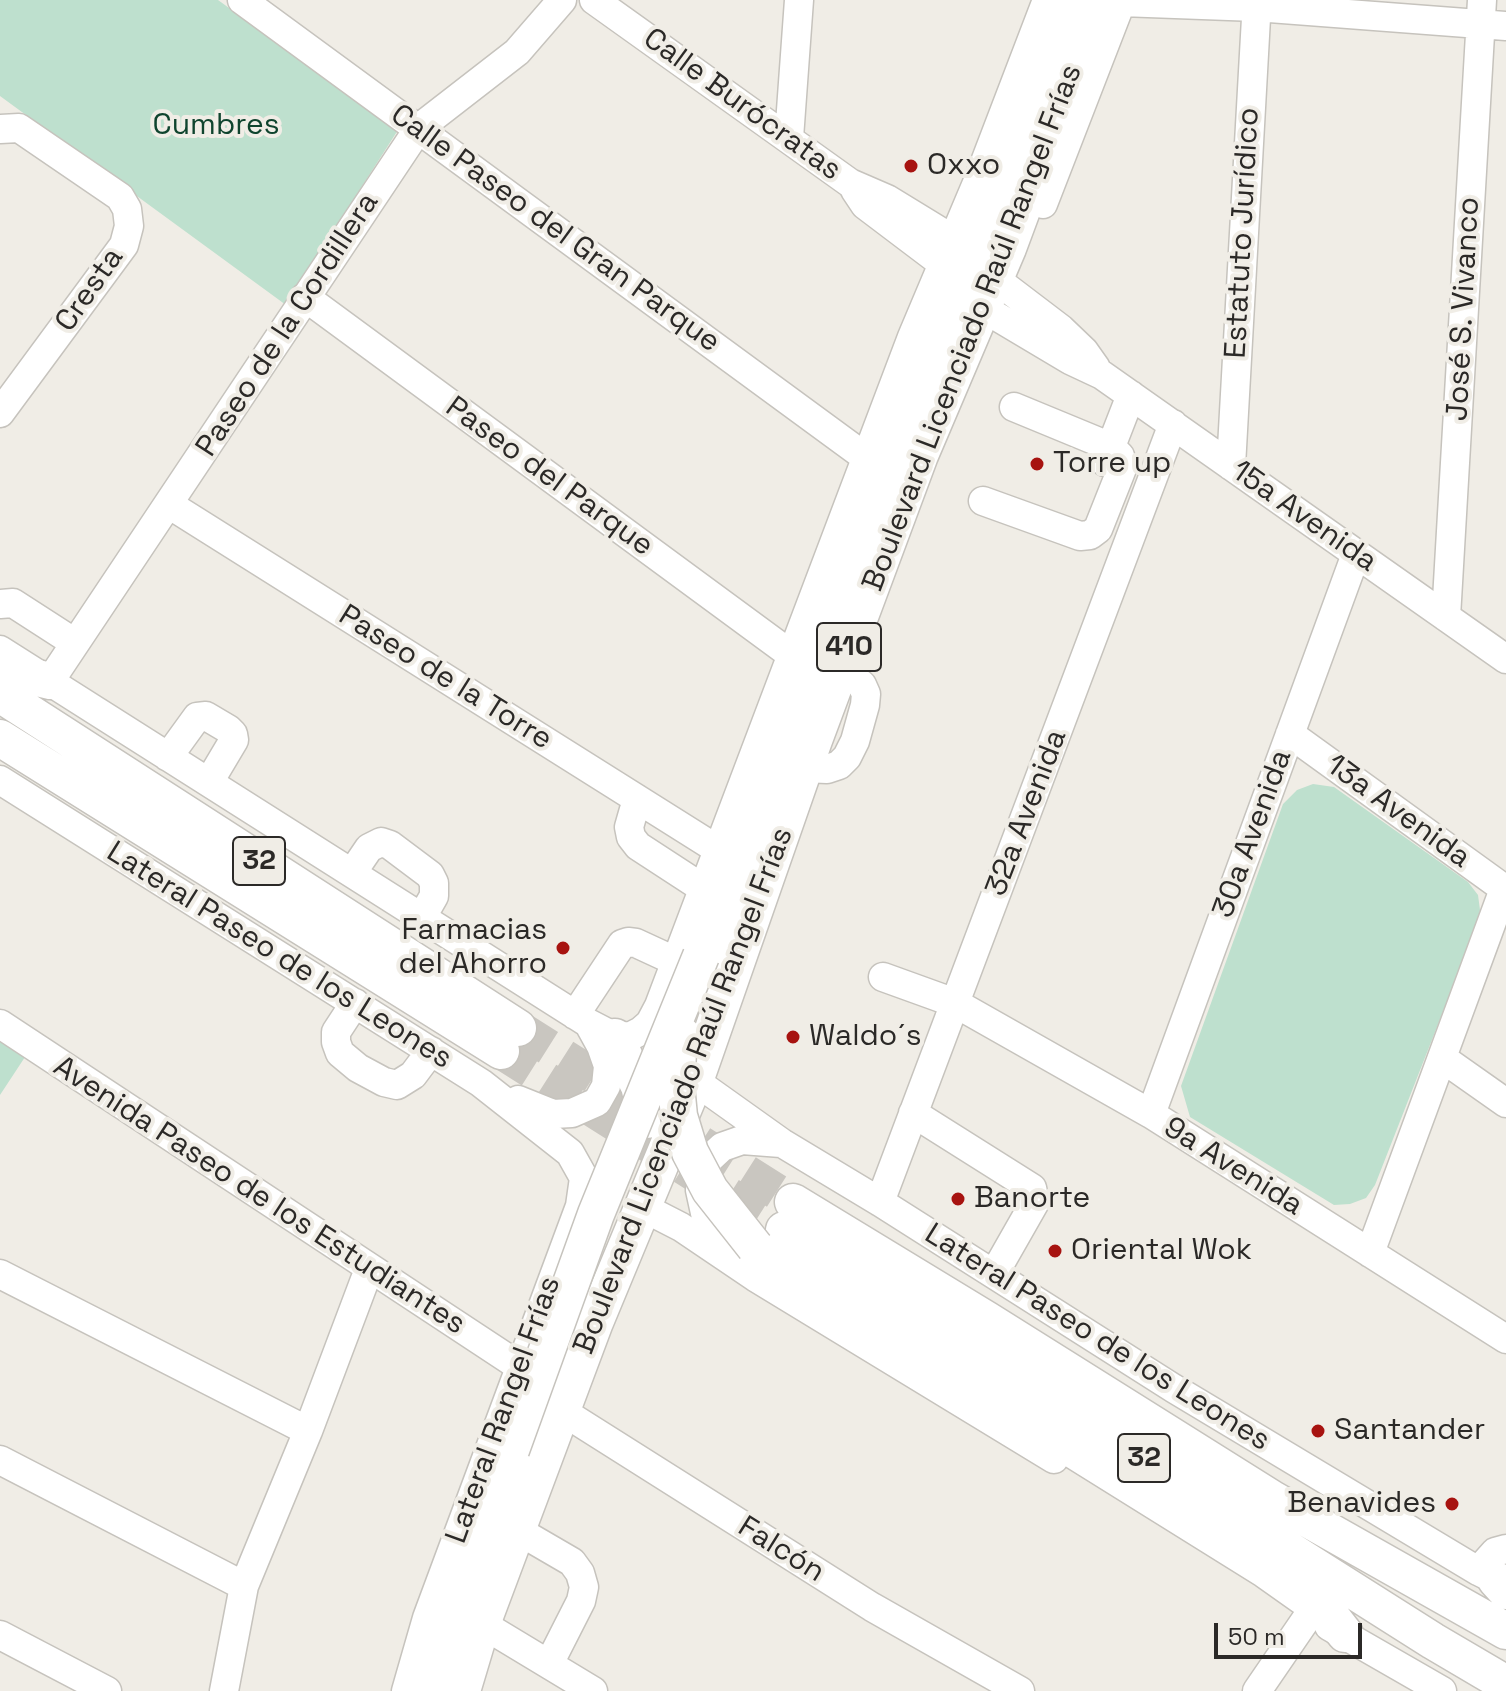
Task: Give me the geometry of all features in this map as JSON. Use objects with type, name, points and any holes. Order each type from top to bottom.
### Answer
[{"type":"main road","name":"Boulevard Licenciado Raúl Rangel Frías","points":[[520,1522],[547,1412],[554,1407],[595,1322],[695,1081],[920,455],[973,267],[1073,0]]},
{"type":"main road","name":"Boulevard Licenciado Raúl Rangel Frías","points":[[429,1691],[439,1652],[688,959],[924,370],[973,267],[1114,1]]},
{"type":"main road","points":[[912,337],[973,267],[977,183]]},
{"type":"main road","points":[[0,669],[50,681]]},
{"type":"main road","name":"32","points":[[0,694],[509,1040],[0,738]]},
{"type":"main road","points":[[688,959],[676,1086],[679,1116],[690,1152],[710,1190],[772,1239],[788,1272],[1266,1570],[1331,1616],[1345,1634]]},
{"type":"main road","points":[[659,1006],[676,1042],[687,1045],[695,1042],[716,1021]]},
{"type":"main road","points":[[593,1025],[639,1086],[650,1129],[646,1196]]},
{"type":"main road","name":"32","points":[[772,1239],[987,1320],[1274,1500],[1506,1631]]},
{"type":"main road","name":"32","points":[[772,1239],[1506,1684]]},
{"type":"main road","points":[[539,1310],[549,1330],[557,1339],[566,1342],[576,1339],[595,1322]]},
{"type":"main road","points":[[519,1366],[554,1407]]},
{"type":"main road","points":[[462,1691],[482,1624],[520,1522]]},
{"type":"street","name":"Calle Paseo del Gran Parque","points":[[242,0],[868,459]]},
{"type":"street","name":"Paseo de la Cordillera","points":[[50,681],[419,128],[517,52],[562,0]]},
{"type":"street","name":"Calle Burócratas","points":[[594,0],[850,183],[865,205],[973,267]]},
{"type":"street","points":[[789,138],[799,0]]},
{"type":"street","points":[[977,183],[1047,0]]},
{"type":"street","points":[[1114,1],[1256,4],[1489,17]]},
{"type":"street","name":"Estatuto Jurídico","points":[[1231,466],[1256,4]]},
{"type":"street","name":"José S. Vivanco","points":[[1446,617],[1489,17]]},
{"type":"street","name":"Cresta","points":[[0,129],[19,128],[120,197],[127,209],[129,226],[124,245],[0,413]]},
{"type":"street","name":"15a Avenida","points":[[973,267],[1070,360],[1102,375],[1506,659]]},
{"type":"street","name":"Paseo del Parque","points":[[305,297],[793,656]]},
{"type":"street","points":[[0,650],[593,1025],[631,1036],[650,1023],[688,959],[704,889],[912,337]]},
{"type":"street","points":[[1086,507],[1131,395]]},
{"type":"street","points":[[983,501],[1080,536],[1090,535],[1098,529],[1123,466],[1120,456],[1111,447],[1014,407]]},
{"type":"street","name":"32a Avenida","points":[[880,1202],[1173,424]]},
{"type":"street","name":"Paseo de la Torre","points":[[170,505],[720,851]]},
{"type":"street","name":"30a Avenida","points":[[1151,1114],[1356,554]]},
{"type":"street","points":[[0,604],[13,603],[75,643]]},
{"type":"street","points":[[1481,641],[1506,627]]},
{"type":"street","points":[[810,754],[827,769],[839,765],[847,757],[855,741],[866,694],[862,685],[841,668]]},
{"type":"street","points":[[168,757],[197,717],[206,716],[228,729],[234,740],[209,782]]},
{"type":"street","name":"13a Avenida","points":[[1290,734],[1505,890]]},
{"type":"street","name":"Lateral Paseo de los Leones","points":[[0,780],[481,1083],[553,1138]]},
{"type":"street","points":[[637,799],[629,827],[631,837],[651,857],[704,889]]},
{"type":"street","points":[[352,873],[369,848],[381,842],[390,845],[430,875],[434,883],[434,896],[422,917]]},
{"type":"street","points":[[1370,1253],[1505,890]]},
{"type":"street","points":[[481,1083],[553,1114],[572,1113],[597,1102],[606,1086],[608,1066],[593,1025],[622,944],[636,943],[688,959]]},
{"type":"street","name":"9a Avenida","points":[[883,977],[955,1003],[1151,1114],[1506,1339]]},
{"type":"street","points":[[355,1003],[336,1032],[336,1042],[340,1053],[358,1068],[384,1082],[397,1085],[413,1075],[431,1051]]},
{"type":"street","name":"Avenida Paseo de los Estudiantes","points":[[0,1024],[519,1366]]},
{"type":"street","points":[[1442,1058],[1506,1103]]},
{"type":"street","name":"Lateral Paseo de los Leones","points":[[695,1081],[782,1143],[1173,1388],[1499,1575]]},
{"type":"street","points":[[913,1113],[1032,1188],[1035,1202],[994,1274]]},
{"type":"street","name":"Lateral Rangel Frías","points":[[406,1691],[427,1618],[584,1193],[584,1178],[578,1164],[553,1138]]},
{"type":"street","points":[[772,1239],[716,1234],[705,1213],[700,1190],[708,1160],[722,1147],[742,1140],[782,1143]]},
{"type":"street","points":[[646,1196],[681,1227],[772,1239],[1309,1615],[1345,1634],[1423,1686]]},
{"type":"street","points":[[224,1691],[244,1586],[308,1431],[369,1269]]},
{"type":"street","points":[[0,1274],[308,1431]]},
{"type":"street","name":"Falcón","points":[[554,1407],[872,1607],[1020,1691]]},
{"type":"street","points":[[0,1460],[244,1586]]},
{"type":"street","points":[[520,1522],[572,1562],[580,1573],[584,1587],[581,1601],[549,1664]]},
{"type":"street","points":[[1257,1691],[1309,1615]]},
{"type":"street","points":[[482,1624],[593,1691]]},
{"type":"street","points":[[0,1635],[107,1691]]},
{"type":"green space","name":"Cumbres","points":[[0,0],[218,0],[398,130],[286,305],[0,96]]},
{"type":"green space","points":[[1313,784],[1334,787],[1468,882],[1478,895],[1480,910],[1475,930],[1375,1185],[1366,1198],[1350,1204],[1334,1205],[1190,1117],[1181,1086],[1283,804],[1297,790]]},
{"type":"green space","points":[[0,1040],[25,1057],[0,1095]]},
{"type":"tunnel","points":[[518,1028],[793,1202]]},
{"type":"tunnel","points":[[501,1051],[784,1230]]},
{"type":"place","name":"Oxxo","points":[[911,166]]},
{"type":"place","name":"Torre up","points":[[1037,464]]},
{"type":"place","name":"Farmacias del Ahorro","points":[[563,948]]},
{"type":"place","name":"Waldo´s","points":[[793,1037]]},
{"type":"place","name":"Banorte","points":[[958,1199]]},
{"type":"place","name":"Oriental Wok","points":[[1055,1251]]},
{"type":"place","name":"Santander","points":[[1318,1431]]},
{"type":"place","name":"Benavides","points":[[1452,1504]]}]
